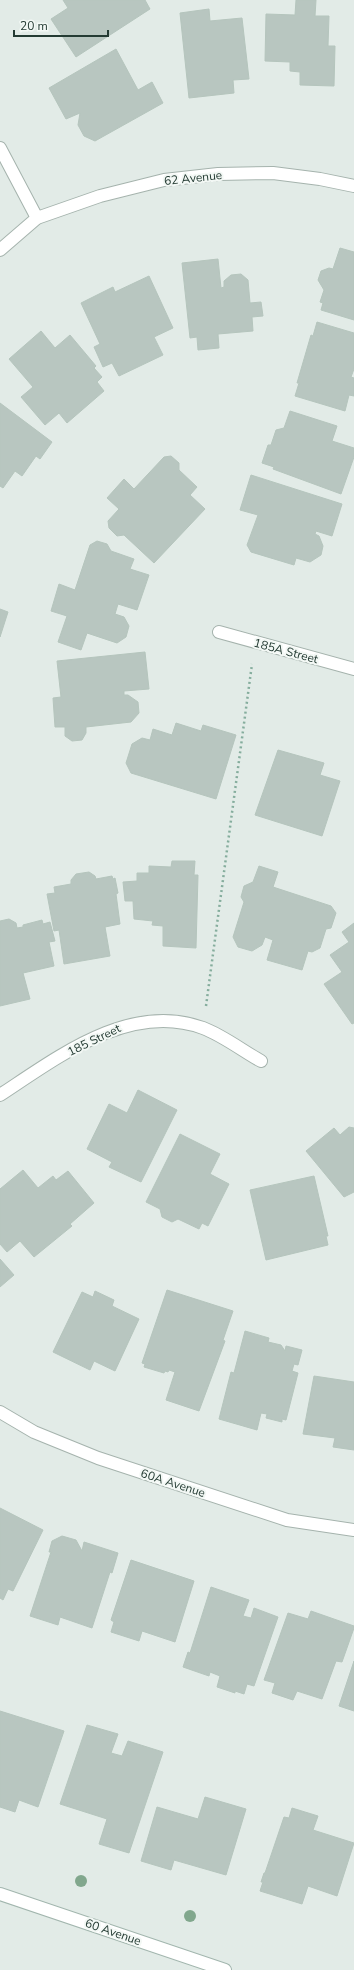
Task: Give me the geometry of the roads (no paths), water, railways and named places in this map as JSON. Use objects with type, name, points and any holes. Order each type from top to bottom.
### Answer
[{"type":"street","points":[[0,148],[37,218],[0,250]]},
{"type":"street","name":"62 Avenue","points":[[37,218],[100,196],[164,180],[218,174],[273,173],[320,179],[354,186]]},
{"type":"street","name":"185A Street","points":[[219,632],[354,669]]},
{"type":"street","name":"185 Street","points":[[0,1095],[36,1071],[89,1040],[126,1025],[168,1020],[203,1028],[261,1061]]},
{"type":"street","name":"60A Avenue","points":[[0,1412],[34,1432],[98,1458],[287,1520],[354,1530]]},
{"type":"street","name":"60 Avenue","points":[[0,1894],[225,1970]]}]
